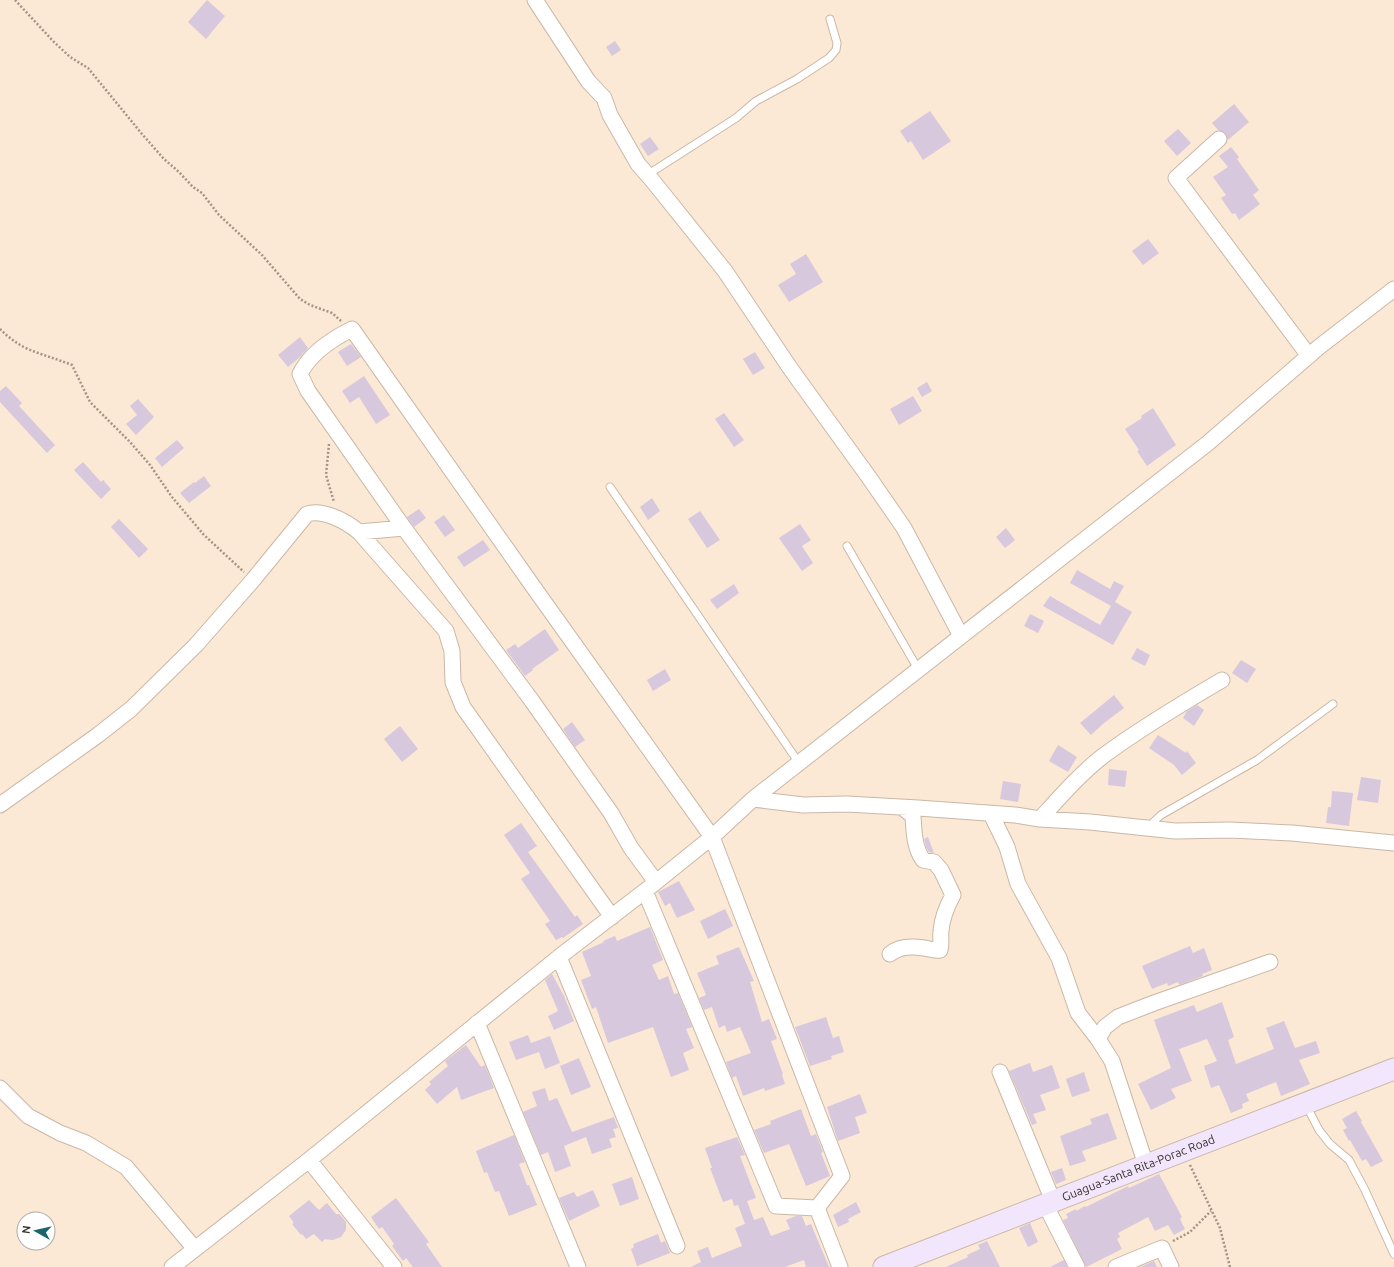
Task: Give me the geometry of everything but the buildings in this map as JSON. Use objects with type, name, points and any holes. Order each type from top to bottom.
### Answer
[{"type":"main road","name":"Guagua-Santa Rita-Porac Road","points":[[884,1267],[1394,1069]]},
{"type":"street","points":[[535,0],[588,81],[604,98],[610,115],[625,144],[638,164],[725,271],[790,368],[904,528],[961,636]]},
{"type":"street","points":[[1219,139],[1176,178],[1309,356]]},
{"type":"street","points":[[172,1267],[309,1160],[559,957],[612,917],[712,836],[753,799],[1208,443],[1309,356],[1394,289]]},
{"type":"street","points":[[352,329],[537,592],[712,836],[842,1176],[817,1208],[776,1206],[650,886],[611,812],[536,707],[404,528],[308,391],[300,374],[303,368],[321,348],[352,329]]},
{"type":"street","points":[[0,805],[98,735],[131,709],[196,645],[253,580],[307,514],[314,512],[341,519],[350,524],[359,532],[446,631],[452,651],[453,682],[463,706],[612,917]]},
{"type":"street","points":[[359,532],[404,528]]},
{"type":"street","points":[[1040,819],[1069,788],[1102,757],[1161,716],[1222,680]]},
{"type":"street","points":[[753,799],[803,805],[846,804],[991,814],[1175,831],[1230,830],[1292,833],[1394,843]]},
{"type":"street","points":[[890,954],[895,949],[904,947],[918,947],[935,951],[940,950],[942,945],[941,931],[945,909],[952,895],[941,870],[934,862],[923,860],[921,857],[915,841],[913,816],[903,808]]},
{"type":"street","points":[[991,814],[1007,847],[1018,884],[1059,958],[1078,1013],[1098,1038],[1112,1061],[1146,1165]]},
{"type":"street","points":[[559,957],[677,1246]]},
{"type":"street","points":[[1098,1038],[1105,1027],[1118,1017],[1270,962]]},
{"type":"street","points":[[477,1023],[578,1267]]},
{"type":"street","points":[[1000,1072],[1049,1202],[1077,1267]]},
{"type":"street","points":[[0,1088],[28,1116],[60,1133],[86,1143],[126,1167],[195,1249]]},
{"type":"street","points":[[309,1160],[394,1267]]},
{"type":"street","points":[[817,1208],[840,1267]]},
{"type":"street","points":[[1116,1267],[1162,1248],[1171,1267]]},
{"type":"lane","points":[[647,175],[736,118],[756,102],[797,79],[829,58],[836,50],[837,43],[830,19]]},
{"type":"lane","points":[[610,487],[799,763]]},
{"type":"lane","points":[[847,546],[918,669]]},
{"type":"lane","points":[[1147,828],[1161,815],[1257,760],[1333,704]]},
{"type":"lane","points":[[1305,1103],[1319,1130],[1330,1144],[1349,1160],[1365,1190],[1394,1254]]},
{"type":"path","points":[[15,0],[70,57],[88,68],[164,159],[202,193],[219,215],[262,255],[300,299],[332,314],[352,329]]},
{"type":"path","points":[[0,329],[10,338],[27,348],[72,364],[90,402],[145,459],[188,517],[204,535],[253,580]]},
{"type":"path","points":[[330,422],[326,475],[331,495],[341,519]]},
{"type":"path","points":[[1184,1150],[1195,1179],[1220,1228],[1230,1267]]},
{"type":"path","points":[[1162,1248],[1190,1232],[1211,1211]]}]
